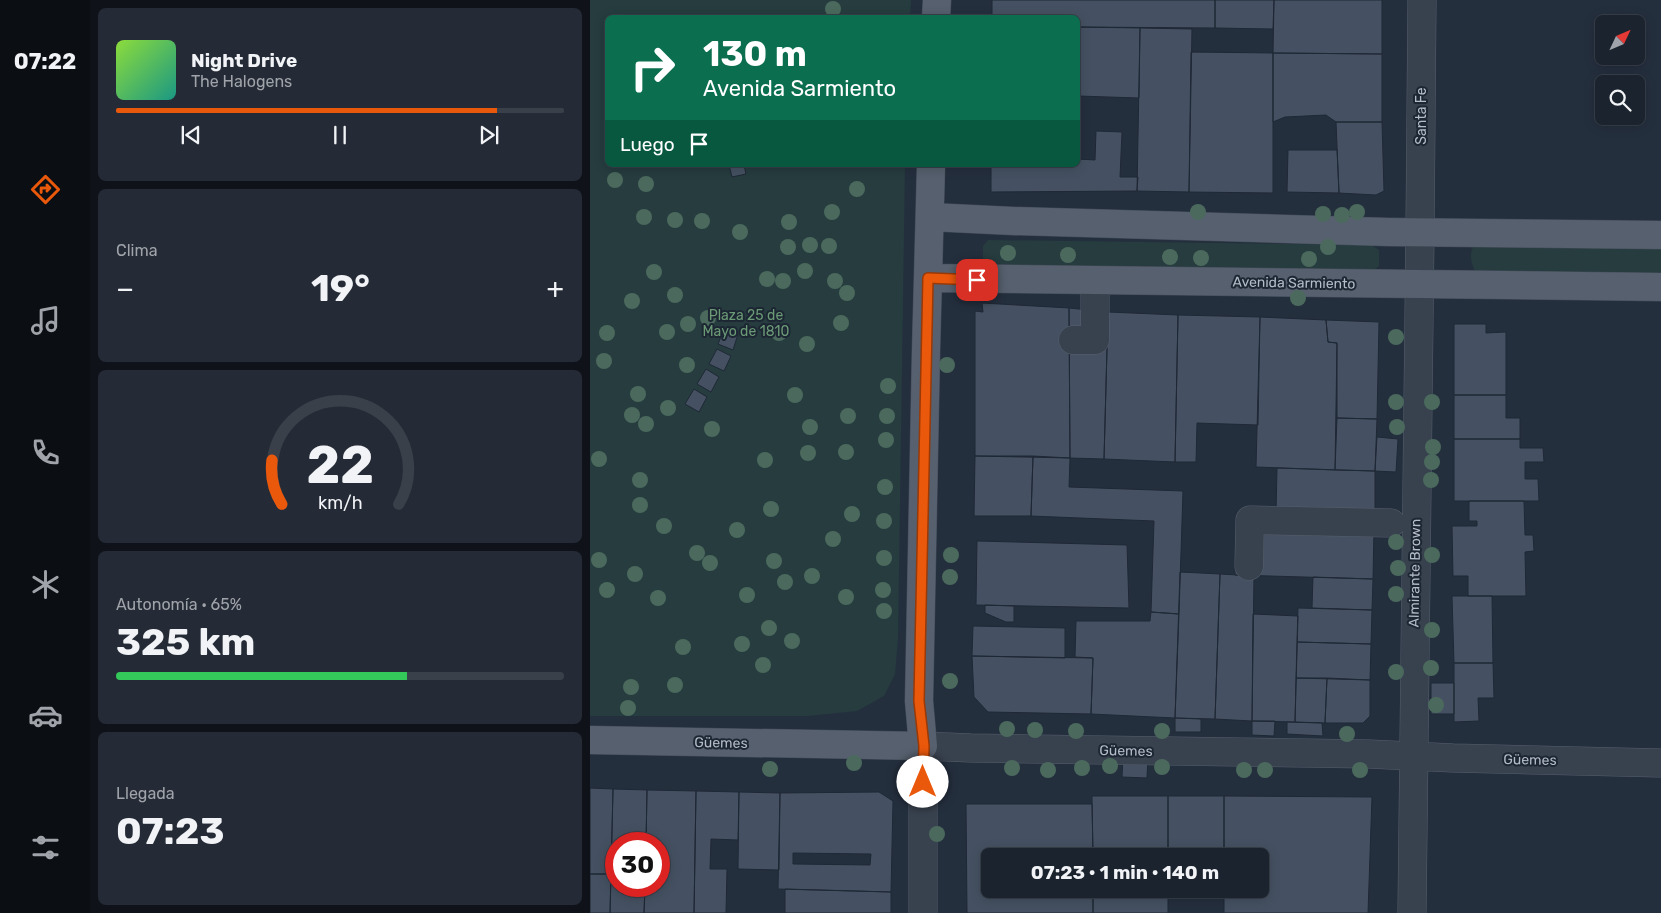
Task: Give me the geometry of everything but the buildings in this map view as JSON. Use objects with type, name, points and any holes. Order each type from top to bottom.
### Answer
[{"type":"main road","points":[[936,15],[937,0]]},
{"type":"main road","points":[[924,746],[919,701],[931,167]]},
{"type":"main road","points":[[930,226],[1023,222],[1661,236]]},
{"type":"main road","name":"Avenida Sarmiento","points":[[928,278],[1661,287]]},
{"type":"main road","name":"Güemes","points":[[590,740],[924,746]]},
{"type":"street","name":"Santa Fe","points":[[1420,232],[1422,0]]},
{"type":"street","name":"Almirante Brown","points":[[1412,913],[1420,232]]},
{"type":"street","points":[[1073,340],[1095,340],[1095,281]]},
{"type":"street","points":[[1249,566],[1250,520],[1391,523]]},
{"type":"street","points":[[922,913],[924,746]]},
{"type":"street","name":"Güemes","points":[[924,746],[1369,754],[1413,757],[1661,763]]},
{"type":"green space","name":"Plaza 25 de Mayo de 1810","points":[[590,0],[911,0],[910,15],[605,15],[605,167],[905,167],[898,638],[895,674],[884,696],[857,711],[808,716],[590,716]]},
{"type":"green space","points":[[988,240],[1371,245],[1379,250],[1379,266],[1372,272],[989,266],[983,258],[983,246]]},
{"type":"green space","points":[[1475,243],[1661,246],[1661,277],[1476,272],[1471,258]]},
{"type":"route","points":[[923,782],[924,746],[919,701],[928,278],[977,280]]}]
